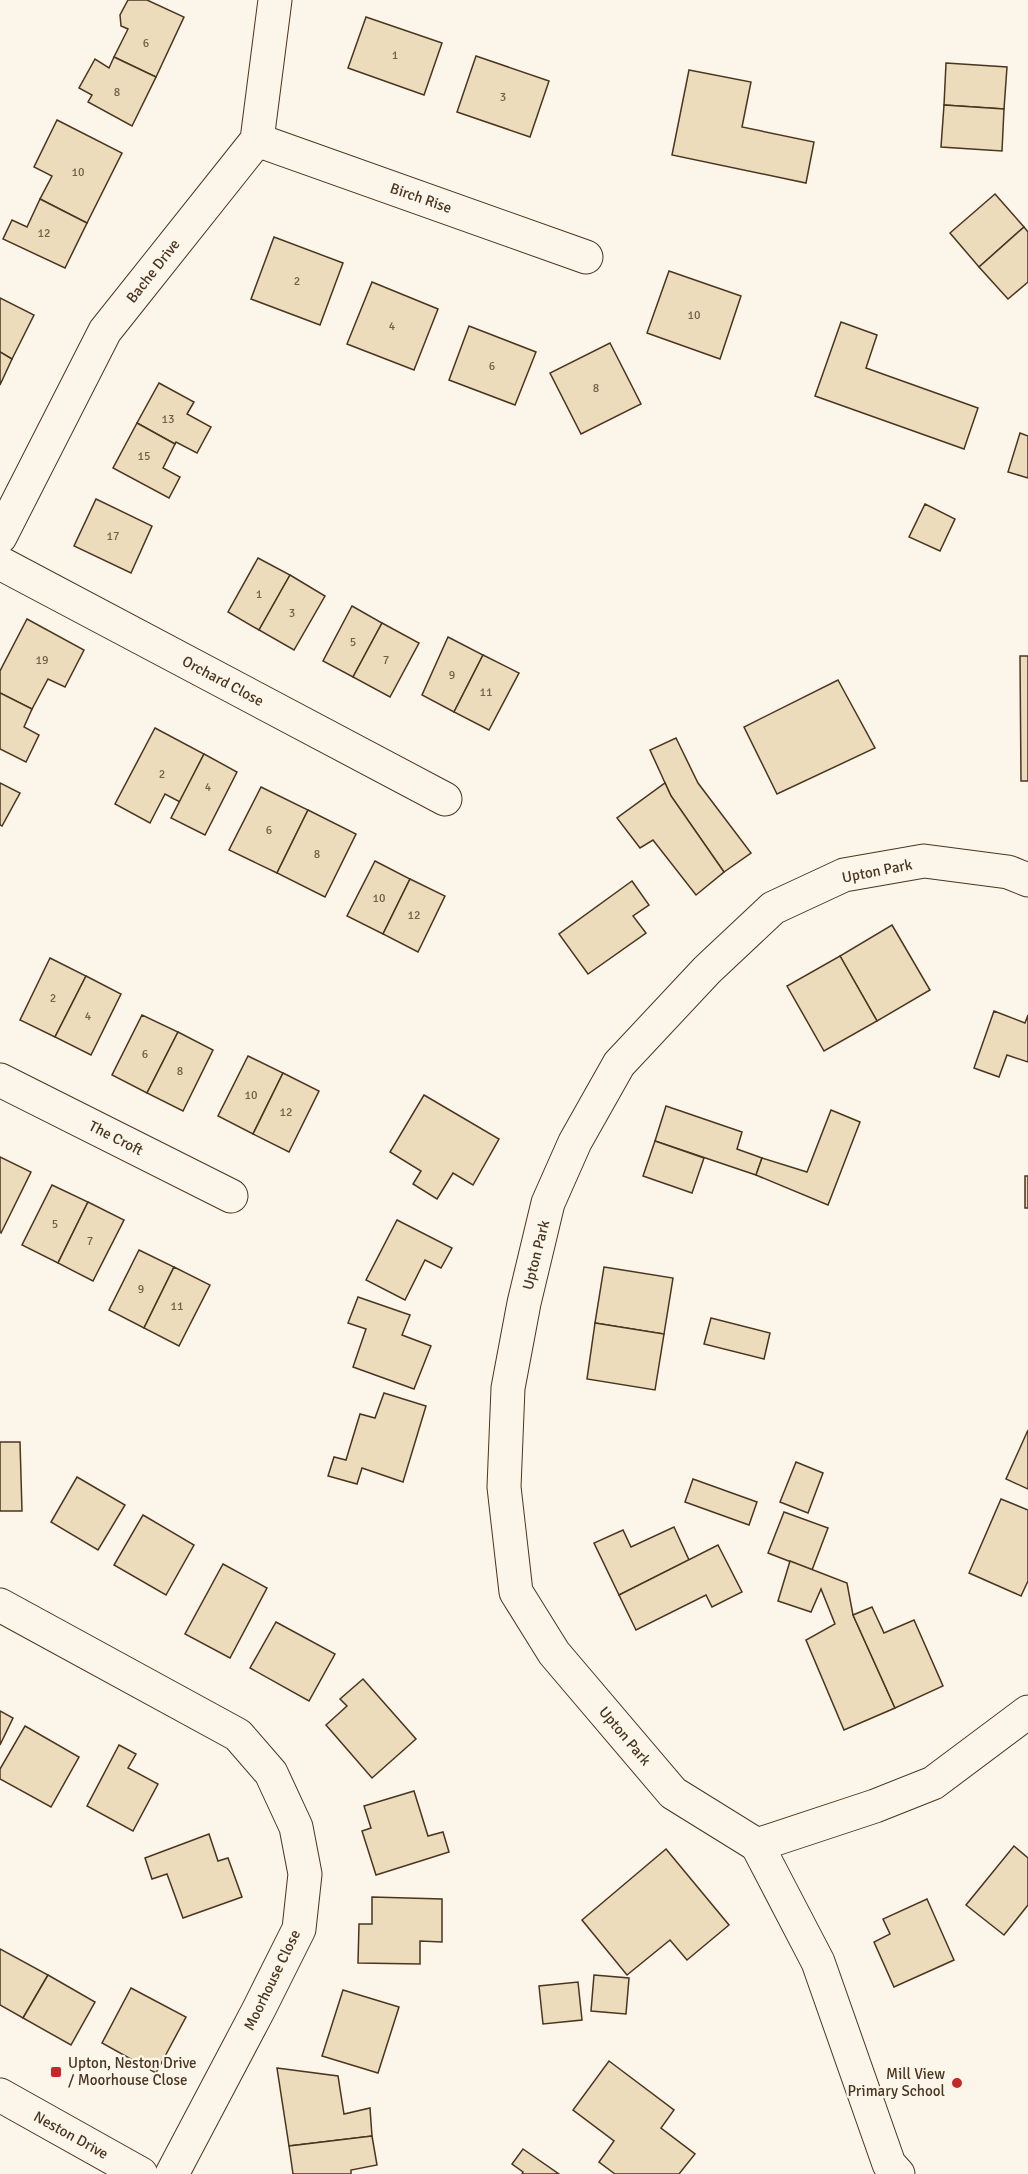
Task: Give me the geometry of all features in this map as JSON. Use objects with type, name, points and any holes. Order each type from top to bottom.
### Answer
[{"type":"street","points":[[256,140],[275,0]]},
{"type":"street","name":"Birch Rise","points":[[256,140],[586,257]]},
{"type":"street","name":"Bache Drive","points":[[0,537],[105,331],[256,140]]},
{"type":"street","name":"Orchard Close","points":[[0,563],[445,799]]},
{"type":"street","name":"Upton Park","points":[[757,1845],[673,1793],[554,1653],[516,1592],[504,1487],[508,1388],[524,1303],[548,1203],[575,1142],[619,1064],[707,970],[773,908],[844,875],[924,861],[1008,872],[1028,880]]},
{"type":"street","name":"The Croft","points":[[0,1080],[231,1196]]},
{"type":"street","name":"Moorhouse Close","points":[[0,1605],[238,1735],[272,1773],[296,1827],[305,1874],[298,1929],[259,2009],[172,2174]]},
{"type":"street","points":[[898,2174],[889,2163],[818,1962],[757,1845],[875,1806],[933,1783],[1028,1712]]},
{"type":"street","name":"Neston Drive","points":[[0,2095],[141,2174]]},
{"type":"building","points":[[128,0],[147,0],[184,17],[156,77],[114,57],[128,29],[121,26],[120,15]]},
{"type":"building","points":[[366,17],[442,43],[424,95],[348,68]]},
{"type":"building","points":[[476,56],[549,81],[530,137],[457,112]]},
{"type":"building","points":[[114,57],[156,77],[132,126],[88,102],[92,95],[79,88],[95,59],[109,68]]},
{"type":"building","points":[[946,63],[1007,67],[1004,109],[944,105]]},
{"type":"building","points":[[689,70],[751,82],[742,127],[814,142],[806,183],[672,155]]},
{"type":"building","points":[[944,105],[1004,109],[1002,151],[941,147]]},
{"type":"building","points":[[57,120],[122,153],[87,223],[40,199],[52,176],[34,167]]},
{"type":"building","points":[[995,194],[1024,227],[979,267],[950,233]]},
{"type":"building","points":[[40,199],[87,223],[65,268],[3,239],[12,220],[27,227]]},
{"type":"building","points":[[1024,227],[1028,232],[1028,282],[1008,299],[979,267]]},
{"type":"building","points":[[274,237],[343,263],[320,325],[251,299]]},
{"type":"building","points":[[669,271],[741,296],[720,359],[647,333]]},
{"type":"building","points":[[372,282],[438,309],[414,370],[347,344]]},
{"type":"building","points":[[0,298],[34,315],[12,359],[0,352]]},
{"type":"building","points":[[841,322],[877,335],[866,368],[978,408],[964,449],[815,396]]},
{"type":"building","points":[[469,326],[536,352],[515,405],[449,380]]},
{"type":"building","points":[[610,343],[641,404],[581,434],[550,373]]},
{"type":"building","points":[[0,352],[12,359],[0,385]]},
{"type":"building","points":[[159,383],[194,402],[187,414],[211,427],[197,453],[137,423]]},
{"type":"building","points":[[137,423],[175,444],[163,468],[180,477],[169,498],[113,468]]},
{"type":"building","points":[[1020,433],[1028,436],[1028,478],[1008,472]]},
{"type":"building","points":[[96,499],[152,526],[131,573],[74,546]]},
{"type":"building","points":[[925,504],[955,519],[940,551],[909,537]]},
{"type":"building","points":[[258,558],[290,575],[259,630],[228,612]]},
{"type":"building","points":[[290,575],[325,596],[294,650],[259,630]]},
{"type":"building","points":[[352,606],[382,623],[353,677],[323,661]]},
{"type":"building","points":[[27,619],[84,650],[65,687],[48,679],[32,709],[0,693],[0,671]]},
{"type":"building","points":[[382,623],[419,643],[390,697],[353,677]]},
{"type":"building","points":[[448,637],[483,655],[454,712],[422,695]]},
{"type":"building","points":[[483,655],[519,673],[489,730],[454,712]]},
{"type":"building","points":[[1020,656],[1028,656],[1028,781],[1021,781]]},
{"type":"building","points":[[838,680],[875,748],[777,794],[744,727]]},
{"type":"building","points":[[0,693],[32,709],[24,727],[39,735],[26,762],[0,749]]},
{"type":"building","points":[[155,728],[204,754],[180,802],[165,794],[150,823],[115,804]]},
{"type":"building","points":[[676,738],[698,783],[751,853],[724,872],[671,796],[650,750]]},
{"type":"building","points":[[204,754],[237,772],[205,835],[171,818]]},
{"type":"building","points":[[0,783],[20,793],[2,826],[0,825]]},
{"type":"building","points":[[665,783],[671,796],[724,872],[696,895],[653,840],[640,848],[617,818]]},
{"type":"building","points":[[261,787],[308,810],[277,873],[229,850]]},
{"type":"building","points":[[308,810],[356,834],[325,897],[277,873]]},
{"type":"building","points":[[375,861],[410,879],[383,934],[347,916]]},
{"type":"building","points":[[410,879],[445,896],[418,952],[383,934]]},
{"type":"building","points":[[632,881],[649,905],[633,916],[646,933],[588,974],[559,934]]},
{"type":"building","points":[[892,925],[930,990],[877,1021],[840,956]]},
{"type":"building","points":[[840,956],[877,1021],[824,1051],[787,986]]},
{"type":"building","points":[[50,958],[86,976],[55,1037],[20,1020]]},
{"type":"building","points":[[86,976],[121,994],[91,1055],[55,1037]]},
{"type":"building","points":[[994,1011],[1025,1023],[1028,1015],[1028,1062],[1007,1055],[999,1077],[974,1068]]},
{"type":"building","points":[[142,1015],[178,1032],[147,1093],[112,1075]]},
{"type":"building","points":[[178,1032],[213,1050],[183,1111],[147,1093]]},
{"type":"building","points":[[248,1056],[283,1073],[253,1134],[218,1116]]},
{"type":"building","points":[[283,1073],[319,1091],[289,1152],[253,1134]]},
{"type":"building","points":[[424,1095],[499,1139],[473,1185],[453,1173],[437,1199],[413,1184],[421,1171],[390,1152]]},
{"type":"building","points":[[666,1106],[742,1132],[737,1149],[762,1158],[756,1175],[655,1141]]},
{"type":"building","points":[[831,1110],[860,1122],[828,1205],[756,1175],[762,1158],[807,1172]]},
{"type":"building","points":[[655,1141],[704,1158],[692,1193],[643,1176]]},
{"type":"building","points":[[0,1157],[31,1172],[1,1233],[0,1232]]},
{"type":"building","points":[[1025,1176],[1028,1176],[1028,1208],[1025,1208]]},
{"type":"building","points":[[52,1185],[88,1202],[58,1263],[22,1245]]},
{"type":"building","points":[[88,1202],[124,1220],[93,1281],[58,1263]]},
{"type":"building","points":[[397,1220],[452,1248],[441,1268],[425,1260],[405,1300],[366,1280]]},
{"type":"building","points":[[139,1250],[174,1267],[144,1328],[109,1310]]},
{"type":"building","points":[[174,1267],[210,1285],[179,1346],[144,1328]]},
{"type":"building","points":[[604,1267],[673,1278],[664,1334],[595,1323]]},
{"type":"building","points":[[358,1297],[410,1315],[402,1335],[431,1346],[414,1389],[353,1367],[366,1329],[348,1323]]},
{"type":"building","points":[[711,1318],[770,1333],[764,1359],[704,1344]]},
{"type":"building","points":[[595,1323],[664,1334],[655,1390],[587,1379]]},
{"type":"building","points":[[384,1393],[426,1406],[403,1482],[362,1468],[357,1484],[328,1476],[334,1457],[346,1460],[360,1414],[375,1418]]},
{"type":"building","points":[[1028,1430],[1028,1489],[1006,1479]]},
{"type":"building","points":[[0,1442],[20,1442],[22,1511],[0,1511]]},
{"type":"building","points":[[796,1462],[823,1473],[808,1513],[780,1502]]},
{"type":"building","points":[[77,1477],[125,1505],[98,1550],[51,1522]]},
{"type":"building","points":[[693,1479],[757,1502],[749,1525],[685,1502]]},
{"type":"building","points":[[1001,1499],[1028,1510],[1028,1581],[1021,1596],[969,1573]]},
{"type":"building","points":[[784,1512],[828,1528],[812,1570],[768,1553]]},
{"type":"building","points":[[143,1515],[194,1545],[166,1595],[114,1565]]},
{"type":"building","points":[[674,1527],[689,1560],[619,1595],[594,1543],[623,1530],[631,1547]]},
{"type":"building","points":[[718,1545],[742,1592],[712,1607],[706,1595],[636,1630],[619,1595]]},
{"type":"building","points":[[790,1561],[847,1583],[853,1615],[895,1708],[844,1730],[806,1640],[835,1624],[821,1589],[811,1612],[778,1601]]},
{"type":"building","points":[[223,1564],[267,1588],[230,1658],[185,1634]]},
{"type":"building","points":[[872,1607],[884,1633],[914,1620],[943,1686],[895,1708],[853,1615]]},
{"type":"building","points":[[276,1622],[335,1654],[309,1701],[250,1668]]},
{"type":"building","points":[[363,1679],[416,1739],[372,1778],[326,1725],[347,1706],[340,1699]]},
{"type":"building","points":[[0,1711],[13,1718],[0,1745]]},
{"type":"building","points":[[25,1726],[79,1757],[51,1807],[0,1779],[0,1769]]},
{"type":"building","points":[[119,1745],[136,1754],[128,1768],[158,1784],[133,1831],[87,1806]]},
{"type":"building","points":[[414,1791],[428,1836],[443,1832],[449,1852],[376,1875],[362,1831],[371,1828],[364,1806]]},
{"type":"building","points":[[209,1834],[218,1861],[228,1858],[242,1897],[183,1918],[167,1874],[152,1879],[145,1858]]},
{"type":"building","points":[[1014,1846],[1028,1858],[1028,1905],[1004,1935],[966,1905]]},
{"type":"building","points":[[666,1849],[729,1925],[687,1960],[670,1940],[627,1975],[582,1920]]},
{"type":"building","points":[[372,1897],[442,1899],[442,1942],[420,1941],[420,1964],[358,1963],[359,1924],[372,1924]]},
{"type":"building","points":[[927,1899],[954,1960],[894,1987],[874,1942],[890,1934],[883,1919]]},
{"type":"building","points":[[0,1949],[48,1975],[23,2018],[0,2005]]},
{"type":"building","points":[[48,1975],[95,2002],[71,2045],[23,2018]]},
{"type":"building","points":[[594,1975],[629,1978],[626,2014],[591,2011]]},
{"type":"building","points":[[578,1982],[582,2020],[543,2024],[539,1986]]},
{"type":"building","points":[[131,1988],[186,2017],[156,2073],[102,2043]]},
{"type":"building","points":[[343,1990],[399,2007],[378,2073],[322,2056]]},
{"type":"building","points":[[609,2061],[674,2110],[661,2128],[695,2154],[679,2174],[615,2174],[599,2162],[614,2141],[573,2110]]},
{"type":"building","points":[[277,2068],[338,2076],[344,2114],[370,2108],[372,2136],[289,2146]]},
{"type":"building","points":[[372,2136],[377,2165],[351,2170],[351,2174],[293,2174],[289,2146]]},
{"type":"building","points":[[523,2149],[559,2174],[522,2174],[523,2172],[512,2164]]},
{"type":"place","name":"Upton, Neston Drive / Moorhouse Close","points":[[56,2072]]},
{"type":"place","name":"Mill View Primary School","points":[[957,2083]]}]
